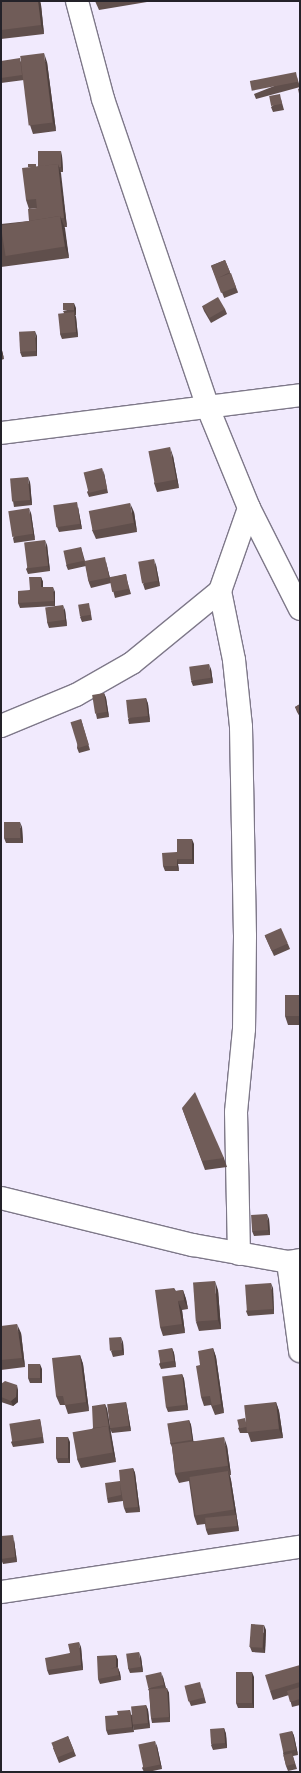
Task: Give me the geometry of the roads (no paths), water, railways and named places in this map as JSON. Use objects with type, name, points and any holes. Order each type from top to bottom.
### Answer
[{"type":"street","points":[[77,1],[103,99],[208,408],[248,508],[300,609]]},
{"type":"street","points":[[1,433],[208,408],[300,395]]},
{"type":"street","points":[[239,1254],[236,1112],[244,1029],[245,936],[241,726],[234,660],[220,591],[248,508]]},
{"type":"street","points":[[1,726],[76,695],[132,663],[220,591]]},
{"type":"street","points":[[1,1198],[239,1254],[294,1261],[300,1351]]},
{"type":"street","points":[[1,1592],[300,1547]]}]
